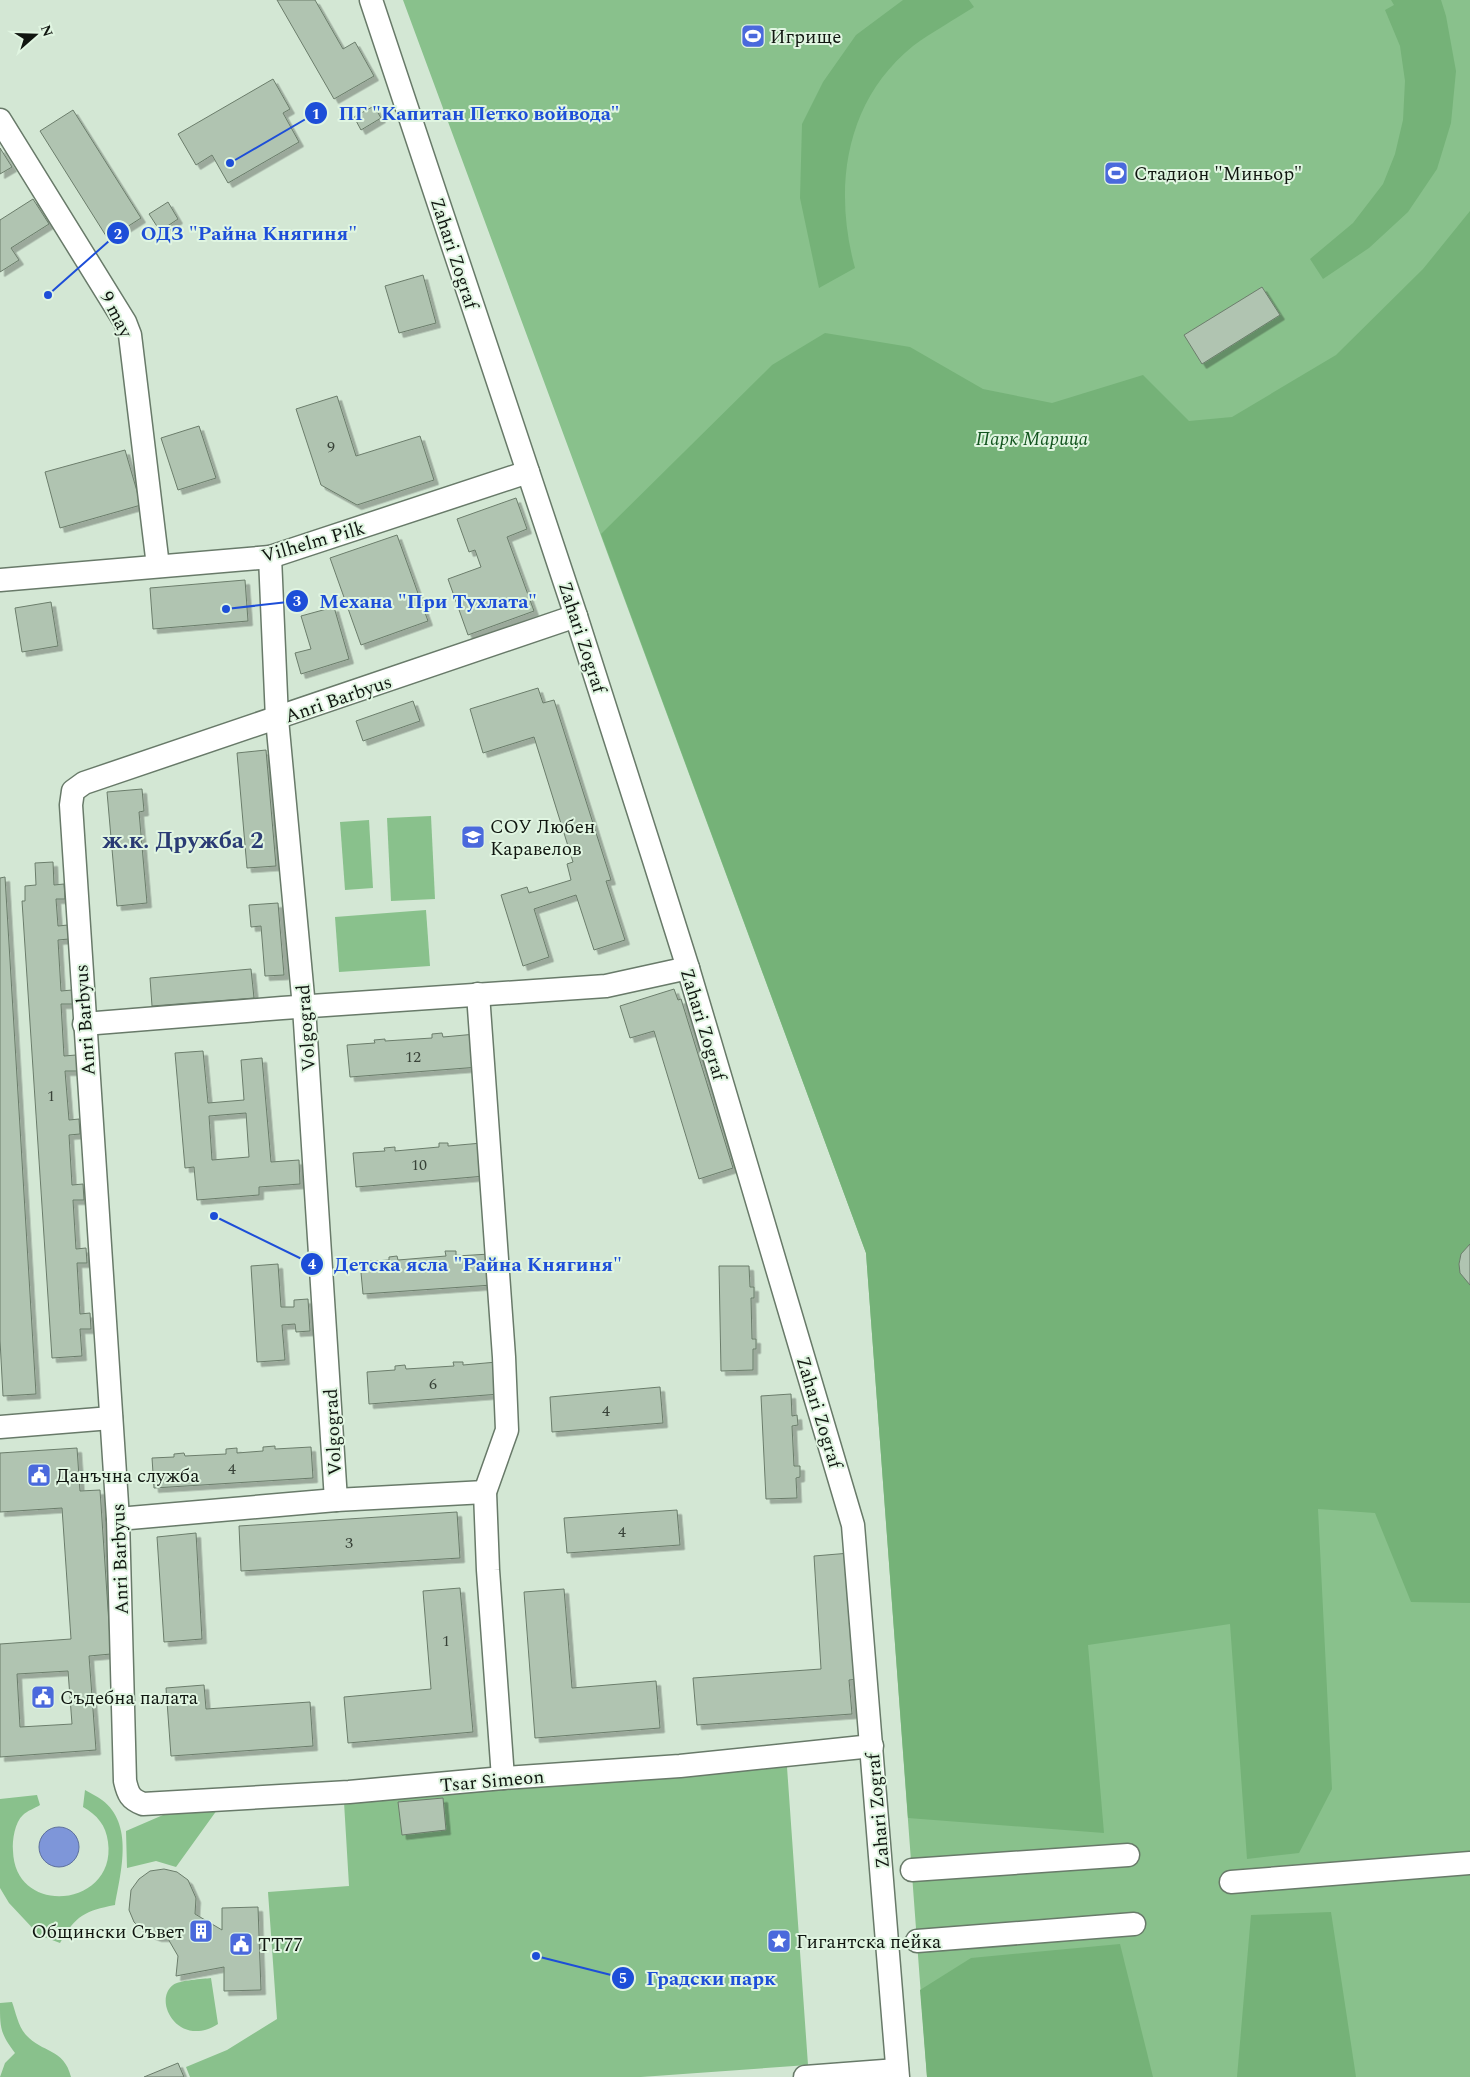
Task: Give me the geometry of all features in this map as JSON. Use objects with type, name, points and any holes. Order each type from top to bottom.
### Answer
[{"type":"street","name":"Zahari Zograf","points":[[371,0],[576,616],[688,968],[853,1525],[898,2073]]},
{"type":"street","name":"9 may","points":[[0,120],[125,322],[130,334],[158,566]]},
{"type":"street","name":"Vilhelm Pilk","points":[[0,580],[270,557],[528,472]]},
{"type":"street","name":"Volgograd","points":[[270,557],[277,718],[304,1007],[336,1500]]},
{"type":"street","name":"Anri Barbyus","points":[[125,1781],[118,1518],[70,805],[73,791],[84,783],[576,616]]},
{"type":"street","points":[[84,1024],[606,986],[688,968]]},
{"type":"street","points":[[478,994],[504,1347],[507,1430],[485,1492],[488,1570],[503,1778]]},
{"type":"street","points":[[0,1427],[111,1418]]},
{"type":"street","points":[[118,1518],[336,1500],[485,1492]]},
{"type":"street","name":"Tsar Simeon","points":[[125,1781],[128,1794],[133,1800],[143,1804],[349,1792],[503,1778],[680,1766],[872,1746]]},
{"type":"street","points":[[912,1870],[1128,1855]]},
{"type":"street","points":[[1231,1882],[1470,1863]]},
{"type":"street","points":[[917,1941],[1134,1924]]},
{"type":"street","points":[[805,2077],[898,2073]]},
{"type":"green space","name":"Парк Марица","points":[[403,0],[1470,0],[1470,2077],[927,2077],[866,1253]]},
{"type":"green space","points":[[903,0],[969,0],[974,7],[913,46],[890,68],[872,93],[859,119],[850,148],[846,177],[845,207],[848,238],[855,268],[819,288],[800,198],[802,124],[823,82],[856,35]]},
{"type":"green space","points":[[1391,0],[1441,0],[1446,16],[1456,71],[1451,123],[1437,169],[1408,212],[1369,248],[1323,279],[1310,259],[1353,223],[1383,184],[1395,154],[1403,120],[1405,81],[1400,46],[1385,10],[1394,5]]},
{"type":"green space","name":"Парк Марица","points":[[1470,211],[1470,1603],[1411,1602],[1375,1513],[1318,1509],[1332,1789],[1299,1853],[1247,1859],[1230,1624],[1088,1645],[1104,1833],[908,1818],[866,1253],[601,534],[772,365],[825,333],[910,347],[983,389],[1052,403],[1143,375],[1189,421],[1232,417],[1336,355],[1423,269]]},
{"type":"green space","points":[[431,816],[435,899],[391,901],[387,818]]},
{"type":"green space","points":[[369,820],[373,888],[345,890],[340,822]]},
{"type":"green space","points":[[426,910],[430,966],[339,972],[335,917]]},
{"type":"green space","points":[[787,1767],[808,2065],[641,2077],[190,2077],[186,2067],[227,2050],[277,2019],[268,1892],[349,1886],[344,1802]]},
{"type":"green space","points":[[85,1790],[102,1800],[112,1810],[118,1822],[122,1835],[123,1849],[120,1878],[115,1905],[89,1912],[82,1916],[71,1926],[60,1943],[39,1935],[9,1903],[0,1888],[0,1799],[37,1795],[40,1805],[20,1818],[15,1831],[13,1851],[18,1873],[30,1887],[46,1895],[65,1896],[82,1891],[97,1880],[107,1864],[107,1836],[100,1821],[93,1813],[83,1807]]},
{"type":"green space","points":[[217,1810],[176,1867],[156,1861],[127,1868],[126,1831],[170,1812]]},
{"type":"green space","points":[[1331,1912],[1356,2077],[1237,2077],[1251,1915]]},
{"type":"green space","points":[[1120,1944],[1153,2077],[927,2077],[920,1990],[971,1958]]},
{"type":"green space","points":[[211,1978],[218,2024],[204,2030],[192,2031],[181,2027],[173,2020],[168,2011],[167,1992],[176,1983]]},
{"type":"green space","points":[[12,2002],[19,2024],[26,2035],[32,2041],[58,2056],[68,2068],[71,2077],[0,2077],[5,2063],[15,2053],[2,2030],[0,2003]]},
{"type":"water","points":[[59,1827],[73,1833],[79,1847],[73,1861],[59,1867],[45,1861],[39,1847],[45,1833]]},
{"type":"building","points":[[277,0],[315,0],[343,49],[355,42],[374,76],[334,99]]},
{"type":"building","points":[[273,79],[290,109],[283,113],[299,142],[228,183],[212,155],[196,165],[178,134]]},
{"type":"building","points":[[374,106],[381,118],[361,130],[354,117]]},
{"type":"building","points":[[73,110],[141,218],[108,239],[40,131]]},
{"type":"building","points":[[0,148],[12,167],[0,174]]},
{"type":"building","points":[[33,199],[49,224],[11,248],[19,260],[0,272],[0,220]]},
{"type":"building","points":[[168,202],[178,219],[160,231],[149,214]]},
{"type":"building","points":[[423,275],[436,323],[399,333],[385,286]]},
{"type":"building","points":[[1262,287],[1280,315],[1202,364],[1184,335]]},
{"type":"building","points":[[337,396],[356,456],[420,436],[434,480],[357,505],[321,485],[296,409]]},
{"type":"building","points":[[199,426],[216,478],[178,490],[161,438]]},
{"type":"building","points":[[125,450],[141,505],[60,528],[45,472]]},
{"type":"building","points":[[516,498],[527,529],[507,537],[534,611],[468,635],[448,579],[481,567],[475,550],[469,552],[457,519]]},
{"type":"building","points":[[397,535],[428,621],[361,645],[330,558]]},
{"type":"building","points":[[245,580],[248,621],[153,629],[150,588]]},
{"type":"building","points":[[51,602],[58,646],[22,652],[15,608]]},
{"type":"building","points":[[334,607],[349,659],[301,674],[295,653],[311,649],[301,616]]},
{"type":"building","points":[[538,688],[543,703],[554,700],[611,880],[606,881],[625,940],[594,950],[576,895],[534,909],[549,957],[523,966],[501,895],[527,887],[529,893],[571,880],[567,864],[573,862],[534,737],[483,753],[470,709]]},
{"type":"building","points":[[413,701],[420,721],[363,741],[356,721]]},
{"type":"building","points":[[266,750],[276,866],[247,868],[237,753]]},
{"type":"building","points":[[142,789],[144,811],[139,812],[147,903],[117,906],[107,792]]},
{"type":"building","points":[[53,862],[54,885],[64,884],[65,899],[56,899],[58,926],[68,925],[69,939],[58,940],[61,991],[72,990],[73,1004],[61,1004],[64,1056],[76,1055],[77,1071],[65,1071],[69,1120],[79,1119],[80,1134],[69,1135],[72,1185],[83,1184],[84,1200],[73,1200],[76,1249],[86,1248],[87,1263],[77,1263],[80,1314],[90,1313],[91,1329],[80,1329],[82,1356],[52,1358],[22,901],[25,901],[25,886],[36,885],[35,863]]},
{"type":"building","points":[[5,877],[36,1394],[3,1396],[0,1340],[0,878]]},
{"type":"building","points":[[278,903],[284,975],[265,976],[261,926],[251,927],[249,905]]},
{"type":"building","points":[[251,969],[254,998],[152,1006],[150,978]]},
{"type":"building","points":[[674,989],[678,1000],[681,999],[733,1168],[699,1179],[654,1031],[630,1038],[620,1006]]},
{"type":"building","points":[[442,1033],[443,1037],[476,1034],[479,1067],[350,1077],[347,1045],[375,1043],[374,1040],[385,1039],[385,1041],[432,1038],[432,1034]]},
{"type":"building","points":[[203,1051],[208,1103],[244,1100],[241,1060],[262,1058],[271,1162],[299,1160],[300,1184],[259,1187],[259,1195],[197,1200],[194,1167],[185,1168],[175,1053]],"holes":[[[246,1113],[249,1157],[212,1160],[209,1116]]]},
{"type":"building","points":[[439,1143],[448,1143],[448,1146],[482,1143],[485,1176],[356,1187],[353,1153],[385,1151],[384,1148],[395,1147],[395,1151],[439,1147]]},
{"type":"building","points":[[1470,1244],[1470,1285],[1460,1273],[1459,1264],[1461,1254]]},
{"type":"building","points":[[445,1251],[456,1251],[456,1256],[490,1254],[492,1285],[363,1294],[360,1262],[389,1260],[389,1257],[397,1256],[398,1260],[446,1256]]},
{"type":"building","points":[[278,1264],[281,1307],[294,1307],[294,1300],[308,1299],[310,1331],[296,1332],[295,1324],[282,1325],[285,1360],[257,1362],[251,1266]]},
{"type":"building","points":[[719,1266],[749,1266],[750,1287],[754,1287],[754,1298],[751,1298],[752,1339],[756,1339],[756,1349],[753,1349],[753,1370],[721,1371]]},
{"type":"building","points":[[453,1362],[463,1362],[463,1365],[497,1362],[500,1394],[369,1404],[367,1372],[395,1370],[395,1366],[405,1365],[406,1369],[454,1366]]},
{"type":"building","points":[[660,1387],[663,1423],[552,1432],[550,1397]]},
{"type":"building","points":[[791,1394],[792,1416],[797,1415],[798,1425],[792,1426],[794,1466],[800,1466],[800,1477],[796,1478],[797,1498],[766,1499],[761,1396]]},
{"type":"building","points":[[275,1446],[275,1449],[311,1447],[313,1478],[154,1488],[152,1458],[174,1457],[174,1454],[184,1453],[185,1456],[226,1454],[226,1449],[237,1448],[237,1453],[263,1451],[263,1447]]},
{"type":"building","points":[[77,1448],[80,1491],[100,1490],[111,1654],[89,1656],[96,1750],[0,1757],[0,1644],[71,1639],[62,1508],[0,1512],[0,1453]],"holes":[[[68,1671],[72,1724],[20,1727],[17,1674]]]},
{"type":"building","points":[[677,1510],[680,1545],[567,1553],[564,1518]]},
{"type":"building","points":[[457,1512],[460,1558],[241,1571],[239,1526]]},
{"type":"building","points":[[196,1533],[202,1639],[164,1642],[157,1537]]},
{"type":"building","points":[[850,1553],[859,1679],[849,1680],[852,1714],[697,1725],[693,1678],[821,1669],[814,1556]]},
{"type":"building","points":[[460,1588],[473,1732],[348,1743],[344,1697],[431,1689],[423,1591]]},
{"type":"building","points":[[564,1589],[572,1688],[656,1681],[660,1728],[535,1738],[524,1592]]},
{"type":"building","points":[[204,1685],[206,1709],[310,1702],[313,1746],[171,1756],[166,1688]]},
{"type":"building","points":[[443,1798],[446,1830],[402,1835],[398,1802]]},
{"type":"building","name":"Общински Съвет","points":[[164,1869],[177,1872],[188,1880],[196,1898],[195,1914],[222,1930],[222,1908],[258,1907],[261,1990],[224,1991],[224,1967],[176,1976],[178,1956],[167,1937],[157,1937],[144,1932],[134,1922],[129,1910],[131,1890],[139,1879],[150,1871]]},
{"type":"building","points":[[178,2063],[184,2077],[144,2077]]},
{"type":"place","name":"Игрище","points":[[753,36]]},
{"type":"place","name":"ПГ \"Капитан Петко войвода\"","points":[[230,163]]},
{"type":"place","name":"Стадион \"Миньор\"","points":[[1116,173]]},
{"type":"place","name":"ОДЗ \"Райна Княгиня\"","points":[[48,295]]},
{"type":"place","name":"Механа \"При Тухлата\"","points":[[226,609]]},
{"type":"place","name":"СОУ Любен Каравелов","points":[[473,837]]},
{"type":"place","name":"Детска ясла \"Райна Княгиня\"","points":[[214,1216]]},
{"type":"place","name":"Данъчна служба","points":[[39,1475]]},
{"type":"place","name":"Съдебна палата","points":[[43,1697]]},
{"type":"place","name":"Общински Съвет","points":[[201,1931]]},
{"type":"place","name":"Гигантска пейка","points":[[779,1941]]},
{"type":"place","name":"TT77","points":[[241,1944]]},
{"type":"place","name":"Градски парк","points":[[536,1956]]},
{"type":"district","name":"ж.к. Дружба 2","points":[[183,840]]}]
